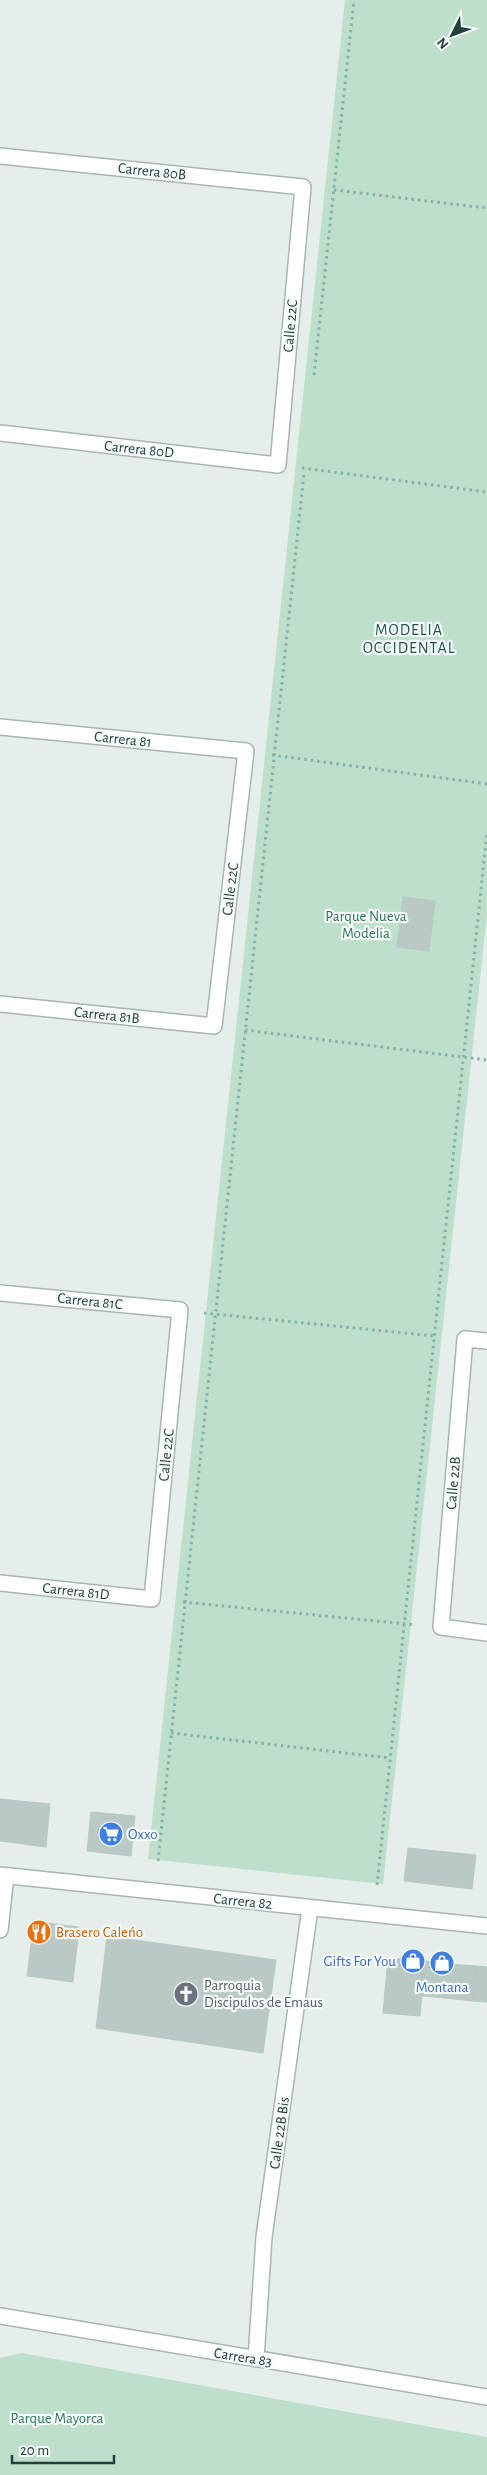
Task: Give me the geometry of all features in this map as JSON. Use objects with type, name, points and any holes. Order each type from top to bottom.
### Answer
[{"type":"street","name":"Carrera 80B","points":[[0,156],[303,187]]},
{"type":"street","name":"Calle 22C","points":[[278,465],[303,187]]},
{"type":"street","name":"Carrera 80D","points":[[0,433],[278,465]]},
{"type":"street","name":"Carrera 81","points":[[0,727],[246,752]]},
{"type":"street","name":"Calle 22C","points":[[214,1026],[246,752]]},
{"type":"street","name":"Carrera 81B","points":[[0,1004],[214,1026]]},
{"type":"street","name":"Carrera 81C","points":[[0,1293],[180,1310]]},
{"type":"street","name":"Calle 22C","points":[[152,1599],[180,1310]]},
{"type":"street","points":[[465,1339],[487,1342]]},
{"type":"street","name":"Calle 22B","points":[[441,1627],[465,1339]]},
{"type":"street","name":"Carrera 81D","points":[[0,1583],[152,1599]]},
{"type":"street","points":[[441,1627],[487,1633]]},
{"type":"street","points":[[0,1930],[3,1876]]},
{"type":"street","name":"Carrera 82","points":[[3,1876],[487,1926]]},
{"type":"street","name":"Calle 22B Bis","points":[[256,2359],[264,2237],[310,1908]]},
{"type":"street","name":"Carrera 83","points":[[0,2316],[487,2397]]},
{"type":"path","points":[[314,379],[354,0]]},
{"type":"path","points":[[303,187],[487,208]]},
{"type":"path","points":[[158,1861],[306,458]]},
{"type":"path","points":[[278,465],[487,492]]},
{"type":"path","points":[[246,752],[487,784]]},
{"type":"path","points":[[377,1885],[487,832]]},
{"type":"path","points":[[214,1026],[487,1060]]},
{"type":"path","points":[[180,1310],[465,1339]]},
{"type":"path","points":[[152,1599],[441,1627]]},
{"type":"path","points":[[171,1733],[390,1758]]},
{"type":"green space","name":"Parque Nueva Modelia","points":[[345,0],[487,0],[487,914],[383,1884],[148,1859]]},
{"type":"green space","name":"Parque Mayorca","points":[[22,2353],[487,2437],[487,2475],[0,2475],[0,2358]]},
{"type":"building","points":[[403,897],[435,901],[429,951],[397,947]]},
{"type":"building","points":[[0,1799],[50,1804],[46,1847],[0,1841]]},
{"type":"building","name":"Oxxo","points":[[91,1812],[135,1816],[131,1856],[87,1851]]},
{"type":"building","points":[[408,1848],[476,1855],[472,1889],[404,1881]]},
{"type":"building","points":[[47,1923],[79,1927],[73,1982],[27,1976],[32,1937]]},
{"type":"building","name":"Parroquia Discipulos de Emaus","points":[[107,1936],[276,1960],[263,2053],[96,2028]]},
{"type":"building","points":[[388,1958],[425,1961],[420,2016],[383,2013]]},
{"type":"building","points":[[425,1961],[448,1964],[445,1998],[422,1996]]},
{"type":"building","points":[[448,1964],[476,1966],[473,2001],[445,1998]]},
{"type":"building","points":[[476,1966],[487,1967],[487,2002],[473,2001]]},
{"type":"place","name":"Oxxo","points":[[111,1834]]},
{"type":"place","name":"Brasero Caleńo","points":[[39,1932]]},
{"type":"place","name":"Gifts For You","points":[[413,1961]]},
{"type":"place","name":"Montana","points":[[442,1963]]},
{"type":"place","name":"Parroquia Discipulos de Emaus","points":[[186,1994]]},
{"type":"district","name":"MODELIA OCCIDENTAL","points":[[409,638]]}]
